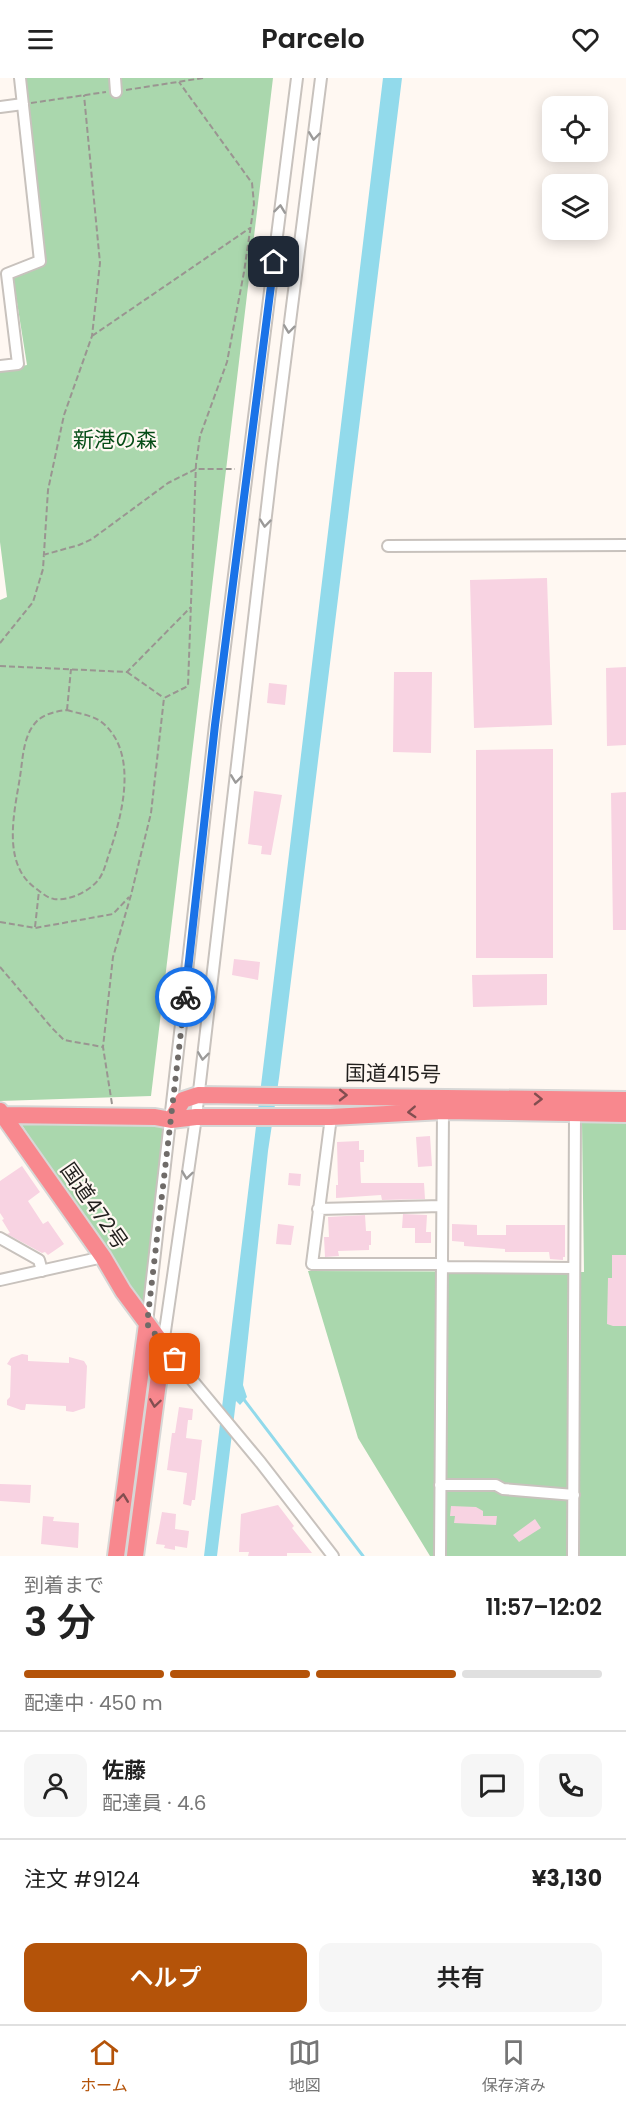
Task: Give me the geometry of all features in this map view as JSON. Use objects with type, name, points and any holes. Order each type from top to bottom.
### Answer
[{"type":"highway","points":[[171,1120],[183,1100],[198,1095]]},
{"type":"highway","name":"国道415号","points":[[198,1095],[626,1100]]},
{"type":"highway","name":"国道415号","points":[[1,1114],[145,1117],[171,1120],[331,1117],[443,1111],[626,1114]]},
{"type":"highway","name":"国道472号","points":[[1,1114],[163,1345]]},
{"type":"highway","points":[[116,1556],[147,1324]]},
{"type":"highway","points":[[135,1556],[163,1345]]},
{"type":"street","points":[[0,366],[18,364],[8,274],[40,261],[20,78]]},
{"type":"street","points":[[115,78],[116,93]]},
{"type":"street","points":[[147,1324],[215,725],[297,78]]},
{"type":"street","points":[[321,78],[272,464],[196,1118],[163,1345],[261,1463],[333,1556]]},
{"type":"street","points":[[0,106],[23,104]]},
{"type":"street","points":[[388,546],[626,545]]},
{"type":"street","points":[[440,1556],[443,1111]]},
{"type":"street","points":[[573,1556],[575,1113]]},
{"type":"street","points":[[331,1117],[312,1264],[574,1268]]},
{"type":"street","points":[[318,1209],[442,1206]]},
{"type":"street","points":[[0,1238],[39,1260],[42,1271]]},
{"type":"street","points":[[0,1280],[103,1257]]},
{"type":"street","points":[[440,1485],[496,1485],[503,1489],[574,1494]]},
{"type":"path","points":[[23,104],[116,93],[203,78]]},
{"type":"path","points":[[164,698],[188,686],[196,469],[200,436],[227,362],[254,204],[252,183],[179,82]]},
{"type":"path","points":[[0,643],[33,602],[43,569],[48,490],[62,426],[92,336],[100,263],[84,95]]},
{"type":"path","points":[[92,336],[251,227]]},
{"type":"path","points":[[44,555],[92,539],[168,483],[196,469],[235,469]]},
{"type":"path","points":[[127,672],[191,607]]},
{"type":"path","points":[[0,666],[127,672],[164,698]]},
{"type":"path","points":[[67,710],[71,669]]},
{"type":"path","points":[[112,1104],[103,1047],[113,957],[151,813],[164,698]]},
{"type":"path","points":[[67,710],[96,718],[105,724],[117,739],[124,773],[120,816],[103,872],[92,887],[78,895],[54,899],[39,891],[27,882],[20,869],[14,852],[12,821],[27,737],[43,717],[67,710]]},
{"type":"path","points":[[35,928],[39,891]]},
{"type":"path","points":[[0,922],[35,928],[113,914],[131,895]]},
{"type":"path","points":[[0,967],[64,1040],[103,1047]]},
{"type":"green space","name":"新港の森","points":[[26,78],[273,78],[151,1096],[0,1101],[0,600],[7,597],[0,542],[0,370],[27,365],[13,277],[46,263]]},
{"type":"green space","points":[[582,1122],[626,1122],[626,1556],[430,1556],[358,1438],[308,1271],[584,1272]]},
{"type":"green space","points":[[167,1123],[143,1316],[22,1125]]},
{"type":"water","points":[[383,78],[402,78],[279,1078],[268,1151],[243,1385],[247,1397],[240,1405],[236,1401],[217,1556],[204,1556]]},
{"type":"building","points":[[547,578],[552,725],[474,728],[470,580]]},
{"type":"building","points":[[626,667],[626,745],[607,746],[606,668]]},
{"type":"building","points":[[394,672],[432,672],[431,753],[393,752]]},
{"type":"building","points":[[269,683],[287,685],[285,705],[267,703]]},
{"type":"building","points":[[553,749],[553,958],[476,958],[476,750]]},
{"type":"building","points":[[254,791],[282,795],[271,855],[261,854],[262,846],[248,844]]},
{"type":"building","points":[[626,792],[626,930],[613,930],[611,793]]},
{"type":"building","points":[[234,959],[260,962],[258,980],[232,975]]},
{"type":"building","points":[[547,974],[547,1005],[473,1007],[472,975]]},
{"type":"building","points":[[430,1136],[432,1166],[418,1167],[416,1137]]},
{"type":"building","points":[[359,1141],[359,1150],[364,1150],[364,1162],[360,1162],[361,1183],[424,1183],[425,1199],[382,1200],[381,1195],[336,1198],[337,1142]]},
{"type":"building","points":[[22,1166],[40,1192],[28,1201],[43,1224],[48,1221],[64,1244],[48,1255],[7,1234],[10,1233],[2,1220],[4,1219],[0,1213],[0,1181]]},
{"type":"building","points":[[289,1173],[301,1174],[300,1186],[288,1185]]},
{"type":"building","points":[[403,1214],[427,1215],[426,1232],[431,1232],[431,1243],[415,1243],[415,1228],[402,1228]]},
{"type":"building","points":[[365,1215],[366,1231],[371,1231],[369,1250],[338,1251],[339,1256],[325,1257],[324,1237],[329,1237],[328,1217]]},
{"type":"building","points":[[278,1224],[294,1226],[291,1245],[276,1244]]},
{"type":"building","points":[[452,1224],[477,1225],[477,1235],[506,1235],[506,1225],[565,1225],[565,1257],[563,1260],[550,1259],[549,1252],[505,1252],[505,1249],[464,1246],[464,1242],[452,1241]]},
{"type":"building","points":[[612,1255],[626,1255],[626,1326],[607,1324],[608,1278],[612,1278]]},
{"type":"building","points":[[22,1354],[28,1355],[28,1361],[69,1363],[69,1357],[84,1361],[87,1366],[85,1408],[73,1412],[66,1411],[66,1406],[26,1404],[25,1410],[21,1410],[7,1405],[10,1397],[11,1366],[7,1364],[11,1358]]},
{"type":"building","points":[[179,1407],[193,1409],[192,1420],[188,1420],[186,1438],[202,1440],[195,1500],[192,1500],[191,1506],[183,1504],[187,1473],[167,1470],[172,1433],[175,1433]]},
{"type":"building","points":[[0,1484],[31,1485],[30,1503],[0,1501]]},
{"type":"building","points":[[278,1505],[294,1526],[292,1528],[312,1553],[287,1553],[287,1556],[248,1556],[249,1552],[239,1552],[241,1514]]},
{"type":"building","points":[[451,1506],[476,1507],[483,1511],[483,1516],[497,1516],[496,1525],[454,1523],[455,1516],[450,1516]]},
{"type":"building","points":[[162,1512],[176,1514],[175,1529],[189,1531],[187,1548],[175,1546],[175,1550],[156,1544]]},
{"type":"building","points":[[43,1516],[54,1517],[53,1521],[79,1523],[78,1548],[41,1544]]},
{"type":"building","points":[[535,1519],[541,1528],[519,1542],[513,1535]]},
{"type":"waterway","points":[[242,1397],[363,1556]]},
{"type":"way so far","points":[[175,1359],[147,1324],[185,997]]},
{"type":"route","points":[[185,997],[215,725],[274,262]]}]
